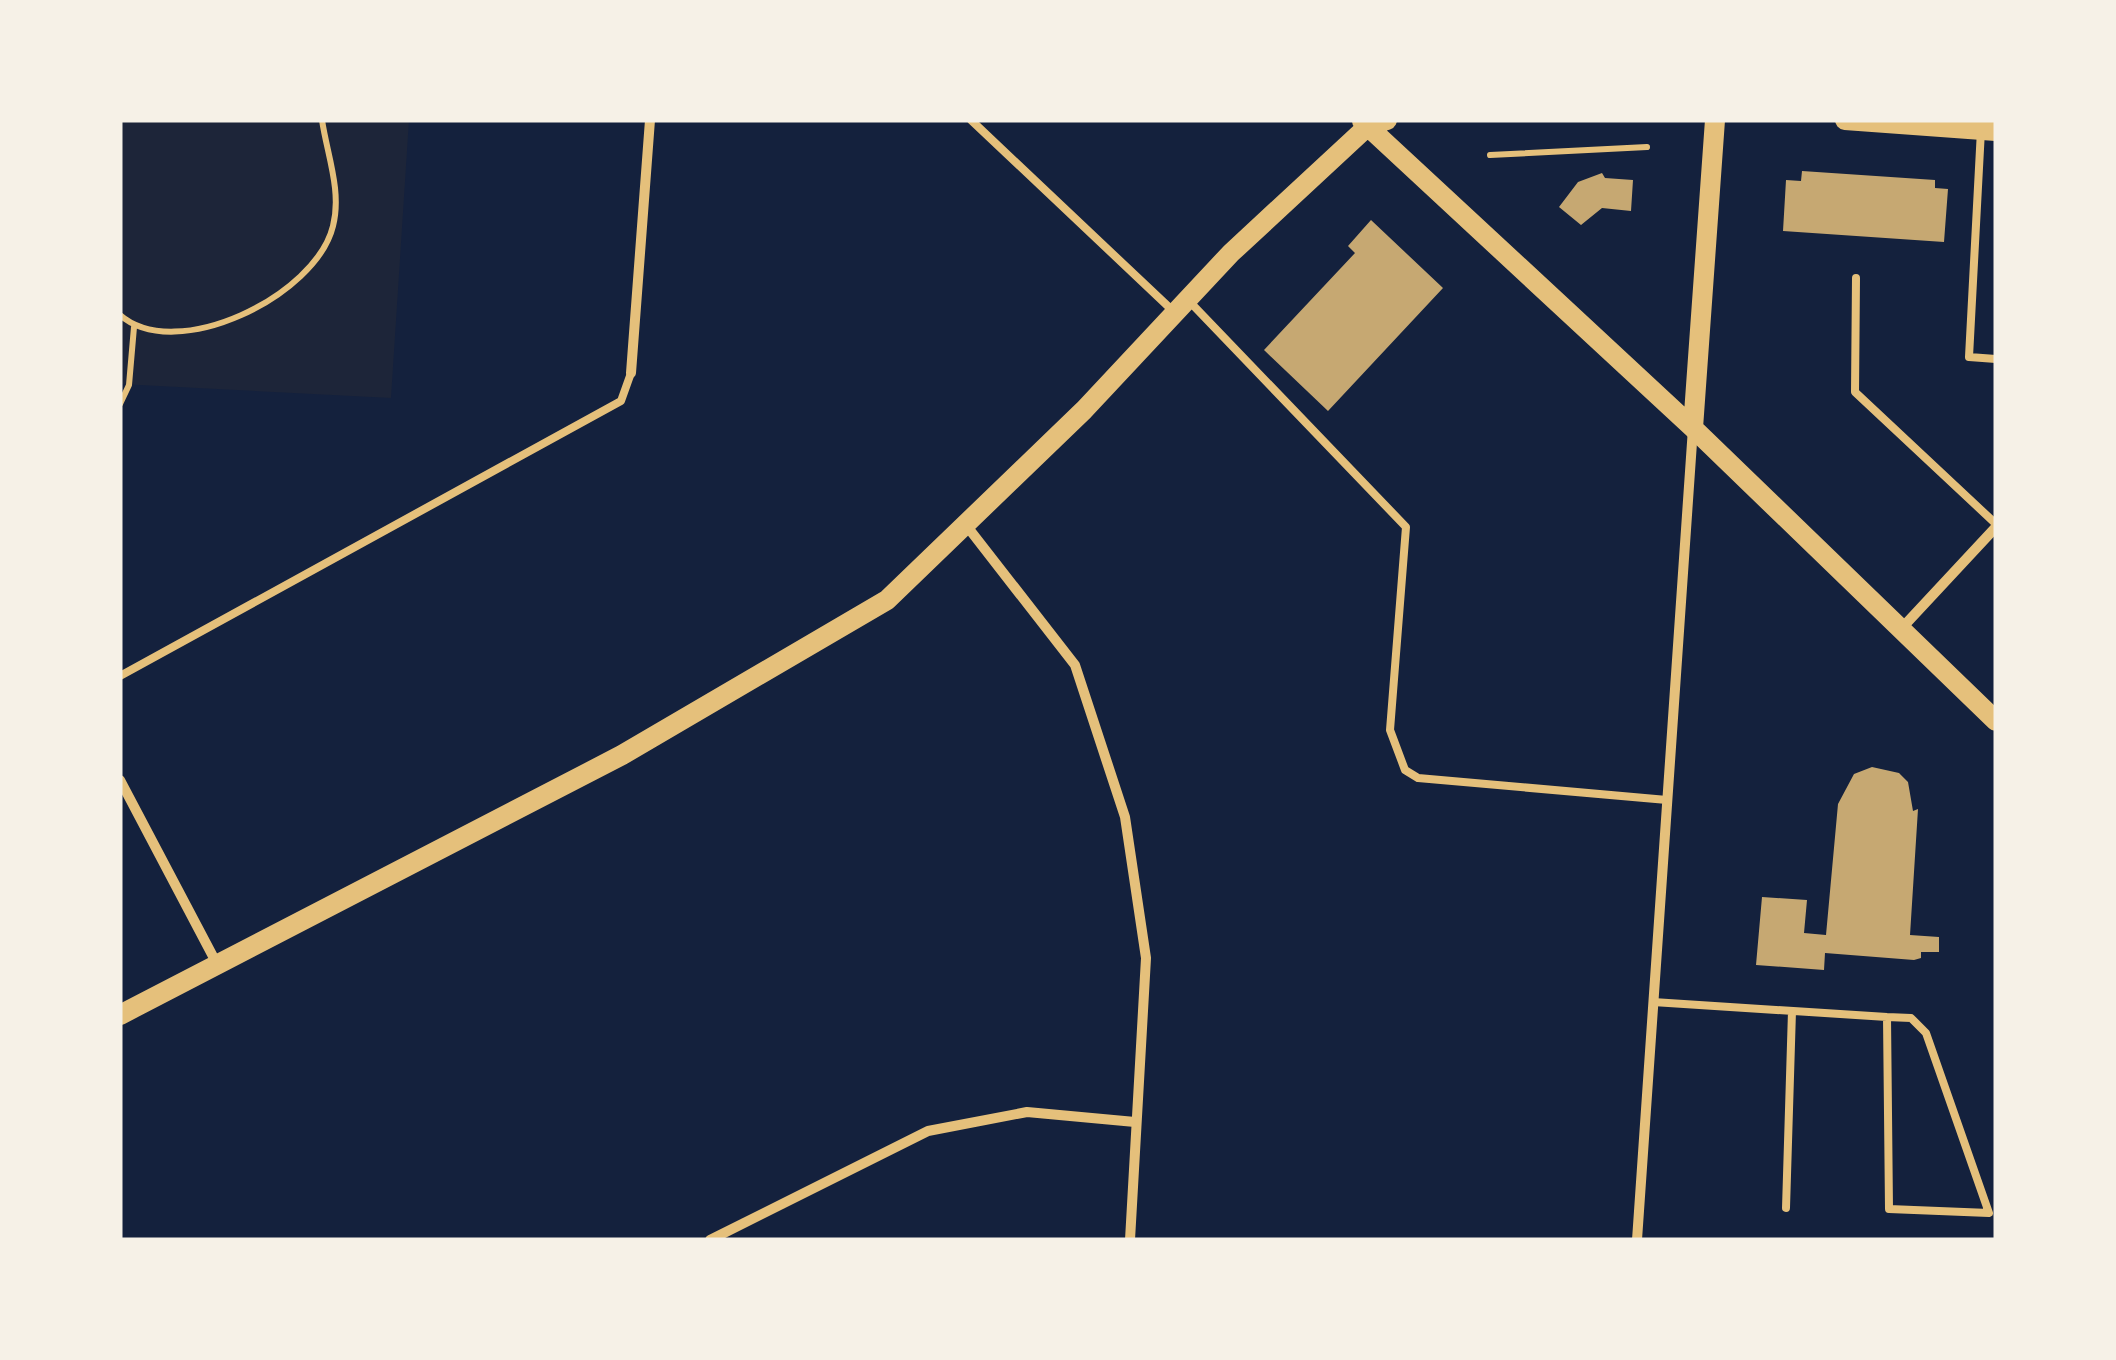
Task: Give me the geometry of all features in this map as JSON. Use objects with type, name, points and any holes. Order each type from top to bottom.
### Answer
[{"type":"main road","points":[[1693,428],[1715,120]]},
{"type":"main road","points":[[1845,120],[1988,130]]},
{"type":"main road","points":[[120,1014],[622,754],[887,600],[1084,410],[1231,254],[1372,122],[1996,721]]},
{"type":"street","points":[[631,372],[650,120]]},
{"type":"street","points":[[1637,1240],[1693,428]]},
{"type":"street","points":[[965,524],[1075,666],[1125,817],[1146,958],[1130,1240]]},
{"type":"street","points":[[1901,629],[1996,526]]},
{"type":"street","points":[[120,780],[217,964]]},
{"type":"street","points":[[710,1240],[928,1131],[1026,1112],[1135,1122]]},
{"type":"lane","points":[[970,120],[1181,306],[1406,527],[1390,730],[1405,770],[1418,778],[1668,800]]},
{"type":"lane","points":[[1988,130],[1969,357],[1996,359]]},
{"type":"lane","points":[[1856,278],[1855,392],[1996,526]]},
{"type":"lane","points":[[120,676],[620,401],[631,372]]},
{"type":"lane","points":[[1653,1002],[1887,1016],[1911,1018],[1926,1033],[1988,1213],[1889,1209],[1887,1016]]},
{"type":"lane","points":[[1786,1208],[1792,1011]]},
{"type":"path","points":[[120,316],[134,326],[171,330],[203,327],[278,298],[301,279],[322,255],[334,224],[335,183],[322,120]]},
{"type":"path","points":[[1490,155],[1647,147]]},
{"type":"path","points":[[120,404],[129,385],[134,326]]},
{"type":"shaded area","points":[[120,120],[409,120],[391,398],[120,384]]},
{"type":"building","points":[[1802,171],[1935,180],[1935,188],[1948,189],[1944,242],[1783,231],[1786,180],[1801,181]]},
{"type":"building","points":[[1602,173],[1605,178],[1633,180],[1631,211],[1602,208],[1581,225],[1559,207],[1578,182]]},
{"type":"building","points":[[1371,220],[1443,288],[1328,411],[1264,350],[1355,253],[1348,246]]},
{"type":"building","points":[[1872,767],[1899,773],[1908,782],[1913,811],[1918,809],[1910,935],[1939,937],[1939,952],[1921,952],[1921,958],[1914,960],[1825,953],[1824,970],[1756,965],[1762,897],[1807,900],[1804,933],[1826,935],[1838,804],[1854,774]]}]
